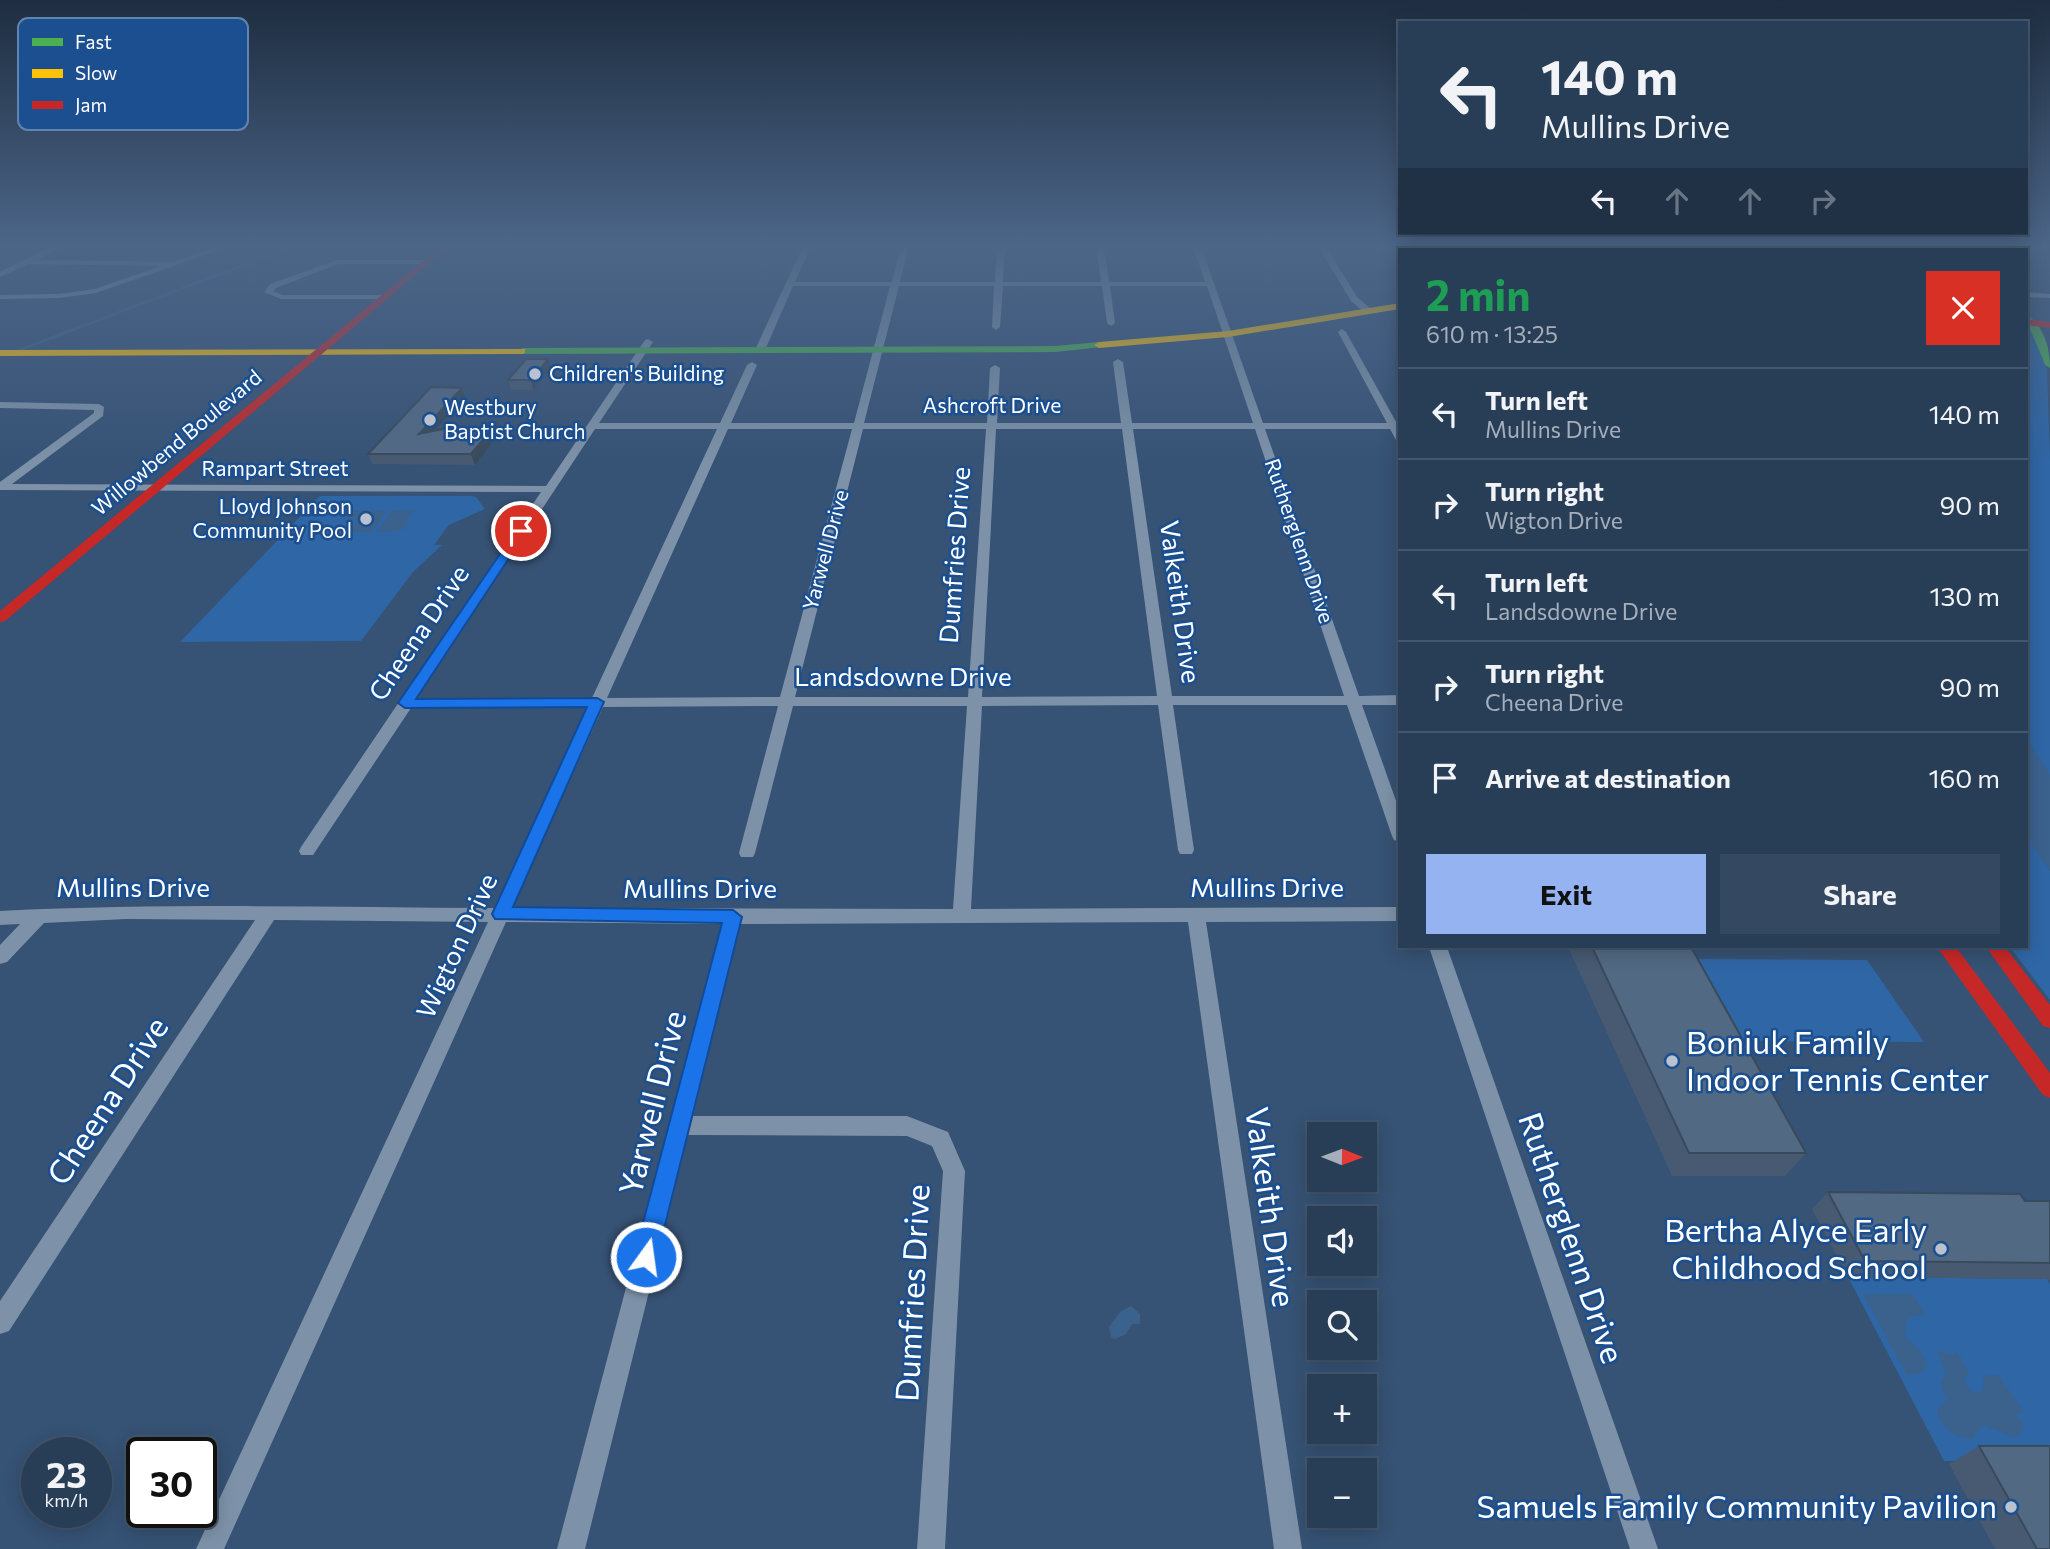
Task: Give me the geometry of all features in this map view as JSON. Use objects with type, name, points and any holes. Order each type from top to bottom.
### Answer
[{"type":"main road","name":"Willowbend Boulevard","points":[[0,618],[358,318]]},
{"type":"main road","points":[[0,353],[64,339],[412,338],[759,352],[879,346],[1055,349],[1226,330],[1295,318]]},
{"type":"main road","points":[[2037,320],[2050,365]]},
{"type":"main road","points":[[0,338],[28,345],[232,354],[645,346]]},
{"type":"main road","points":[[232,354],[299,349],[334,338]]},
{"type":"main road","points":[[316,354],[344,344],[412,338]]},
{"type":"main road","points":[[1947,948],[2050,1089]]},
{"type":"main road","points":[[1996,948],[2050,1020]]},
{"type":"street","name":"Wigton Drive","points":[[210,1549],[774,318]]},
{"type":"street","name":"Yarwell Drive","points":[[747,853],[886,318]]},
{"type":"street","points":[[996,327],[997,318]]},
{"type":"street","points":[[1110,318],[1111,323]]},
{"type":"street","name":"Rutherglenn Drive","points":[[1222,318],[1398,830]]},
{"type":"street","points":[[1342,332],[1398,435]]},
{"type":"street","name":"Cheena Drive","points":[[307,851],[645,346]]},
{"type":"street","name":"Valkeith Drive","points":[[1118,362],[1186,850]]},
{"type":"street","name":"Dumfries Drive","points":[[962,914],[995,368]]},
{"type":"street","points":[[0,405],[99,407],[99,414],[0,487]]},
{"type":"street","name":"Ashcroft Drive","points":[[592,426],[1392,426]]},
{"type":"street","name":"Rampart Street","points":[[0,487],[550,489]]},
{"type":"street","name":"Landsdowne Drive","points":[[405,703],[1398,700]]},
{"type":"street","points":[[0,957],[41,914]]},
{"type":"street","name":"Mullins Drive","points":[[0,918],[41,914],[733,917],[1398,914]]},
{"type":"street","name":"Cheena Drive","points":[[0,1322],[268,914]]},
{"type":"street","name":"Valkeith Drive","points":[[1196,915],[1288,1549]]},
{"type":"street","name":"Yarwell Drive","points":[[571,1549],[733,917]]},
{"type":"street","name":"Rutherglenn Drive","points":[[1438,948],[1644,1549]]},
{"type":"street","name":"Dumfries Drive","points":[[680,1125],[907,1126],[940,1139],[954,1171],[931,1549]]},
{"type":"shaded area","points":[[2028,327],[2037,339],[2047,369],[2050,458],[2050,1000],[2011,948],[2028,948]]},
{"type":"shaded area","points":[[320,496],[471,496],[476,497],[485,509],[449,525],[434,545],[442,545],[413,572],[361,641],[180,642]]},
{"type":"shaded area","points":[[350,510],[387,511],[371,532],[348,532],[358,520],[342,519]]},
{"type":"shaded area","points":[[393,510],[415,510],[407,517],[407,527],[397,531],[376,532]]},
{"type":"shaded area","points":[[2028,740],[2050,776],[2050,871],[2028,838]]},
{"type":"shaded area","points":[[1685,959],[1867,960],[1924,1042],[1729,1041]]},
{"type":"shaded area","points":[[1848,1277],[2047,1279],[2050,1284],[2050,1462],[1944,1461]]},
{"type":"shaded area","points":[[1863,1294],[1913,1294],[1925,1314],[1908,1317],[1905,1336],[1922,1353],[1927,1366],[1919,1374],[1907,1375]]},
{"type":"shaded area","points":[[1131,1306],[1140,1314],[1140,1324],[1132,1324],[1126,1334],[1115,1339],[1111,1337],[1109,1327],[1121,1311]]},
{"type":"shaded area","points":[[1937,1351],[1953,1355],[1957,1351],[1969,1374],[1963,1380],[1970,1390],[1980,1394],[1984,1386],[1983,1376],[1998,1375],[2024,1412],[2017,1415],[2023,1425],[2021,1434],[2013,1437],[1983,1425],[1972,1439],[1949,1430],[1941,1421],[1937,1409],[1947,1401],[1941,1383],[1946,1373]]},
{"type":"building","points":[[526,359],[548,359],[531,380],[508,380]]},
{"type":"building","points":[[431,387],[462,388],[419,434],[453,427],[461,431],[495,425],[471,454],[368,454]]},
{"type":"building","name":"Boniuk Family Indoor Tennis Center","points":[[1592,948],[1692,948],[1806,1153],[1689,1153]]},
{"type":"building","name":"Bertha Alyce Early Childhood School","points":[[1828,1192],[2020,1194],[2025,1201],[2050,1201],[2050,1263],[1865,1261]]},
{"type":"building","points":[[1979,1446],[2050,1446],[2050,1549],[2037,1549]]},
{"type":"waterway","points":[[17,351],[103,318]]},
{"type":"traffic: fast","points":[[2028,318],[2038,331],[2050,365]]},
{"type":"traffic: fast","points":[[522,351],[1055,349],[1099,345]]},
{"type":"traffic: slow","points":[[1099,345],[1228,334],[1325,318]]},
{"type":"traffic: slow","points":[[0,353],[522,351]]},
{"type":"traffic: jam","points":[[0,618],[359,318]]},
{"type":"traffic: jam","points":[[2028,322],[2050,325]]},
{"type":"traffic: jam","points":[[1947,948],[2050,1089]]},
{"type":"traffic: jam","points":[[1996,948],[2050,1020]]},
{"type":"place","name":"Children's Building","points":[[535,374]]},
{"type":"place","name":"Westbury Baptist Church","points":[[430,420]]},
{"type":"place","name":"Lloyd Johnson Community Pool","points":[[366,519]]},
{"type":"place","name":"Boniuk Family Indoor Tennis Center","points":[[1672,1061]]},
{"type":"place","name":"Bertha Alyce Early Childhood School","points":[[1941,1249]]},
{"type":"place","name":"Samuels Family Community Pavilion","points":[[2011,1507]]},
{"type":"route","points":[[521,531],[405,703],[597,702],[501,914],[733,917],[646,1257]]}]
